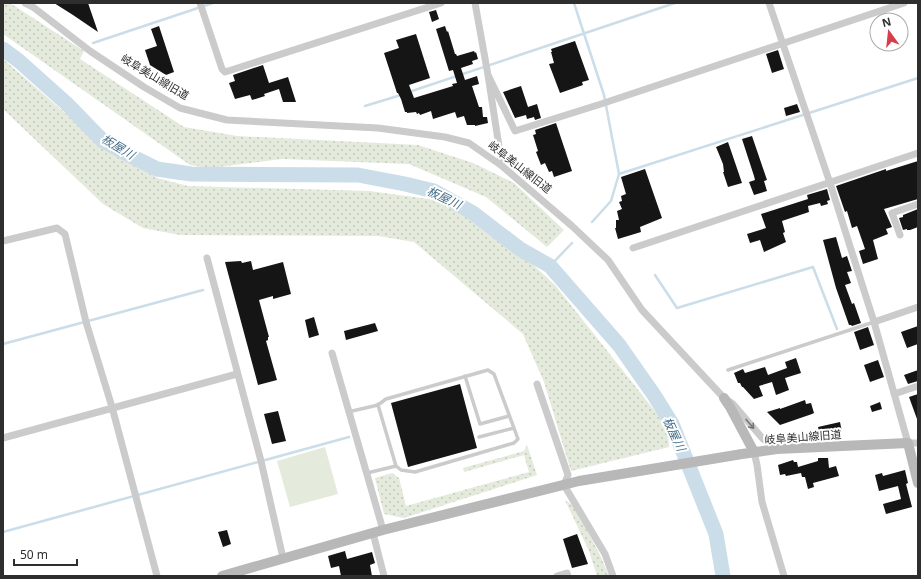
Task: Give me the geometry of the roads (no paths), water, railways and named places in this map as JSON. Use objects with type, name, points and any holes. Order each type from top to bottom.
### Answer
[{"type":"street","name":"岐阜美山線旧道","points":[[25,3],[33,7],[90,51],[144,87],[180,108],[227,120],[378,128],[468,143],[502,166],[572,226],[608,260],[642,310],[724,398],[754,452],[777,449],[913,443]]},
{"type":"street","points":[[200,3],[222,69],[226,72],[441,3]]},
{"type":"street","points":[[475,3],[502,166]]},
{"type":"street","points":[[769,3],[830,183],[874,322],[894,394],[913,443],[918,483]]},
{"type":"street","points":[[488,75],[515,131],[904,3]]},
{"type":"street","points":[[633,248],[918,153]]},
{"type":"street","points":[[900,235],[892,213],[918,204]]},
{"type":"street","points":[[3,241],[57,228],[65,234],[86,322],[112,407],[157,576]]},
{"type":"street","points":[[207,258],[261,461],[283,558]]},
{"type":"street","points":[[874,322],[918,307]]},
{"type":"street","points":[[332,353],[366,474],[378,532],[384,576]]},
{"type":"street","points":[[3,438],[112,407],[224,379],[237,374]]},
{"type":"street","points":[[537,384],[568,474],[564,485]]},
{"type":"street","points":[[894,394],[918,386]]},
{"type":"street","points":[[724,398],[733,404],[762,439],[777,449]]},
{"type":"street","points":[[222,576],[378,532],[579,481],[754,452],[762,502],[784,576]]},
{"type":"street","points":[[564,485],[605,554],[613,576]]},
{"type":"street","points":[[557,576],[567,573],[568,576]]},
{"type":"lane","points":[[728,370],[874,322]]},
{"type":"lane","points":[[348,412],[378,405],[386,399],[488,370],[494,374],[518,439],[514,443],[415,472],[401,470],[396,466],[378,405]]},
{"type":"lane","points":[[465,376],[480,424],[509,416]]},
{"type":"lane","points":[[479,437],[514,428]]},
{"type":"lane","points":[[366,474],[396,466]]},
{"type":"waterway","points":[[93,43],[213,3]]},
{"type":"waterway","points":[[574,3],[604,95],[619,174],[611,201],[592,222]]},
{"type":"waterway","points":[[409,92],[675,3]]},
{"type":"waterway","name":"板屋川","points":[[3,49],[19,61],[66,103],[103,141],[157,169],[191,174],[358,175],[434,191],[473,213],[520,249],[550,266],[619,345],[654,395],[672,424],[716,534],[723,576]]},
{"type":"waterway","points":[[619,174],[918,78]]},
{"type":"waterway","points":[[365,106],[401,95]]},
{"type":"waterway","points":[[550,266],[572,243]]},
{"type":"waterway","points":[[655,275],[677,308],[813,267],[837,329]]},
{"type":"waterway","points":[[3,344],[203,290]]},
{"type":"waterway","points":[[3,532],[349,437]]}]
